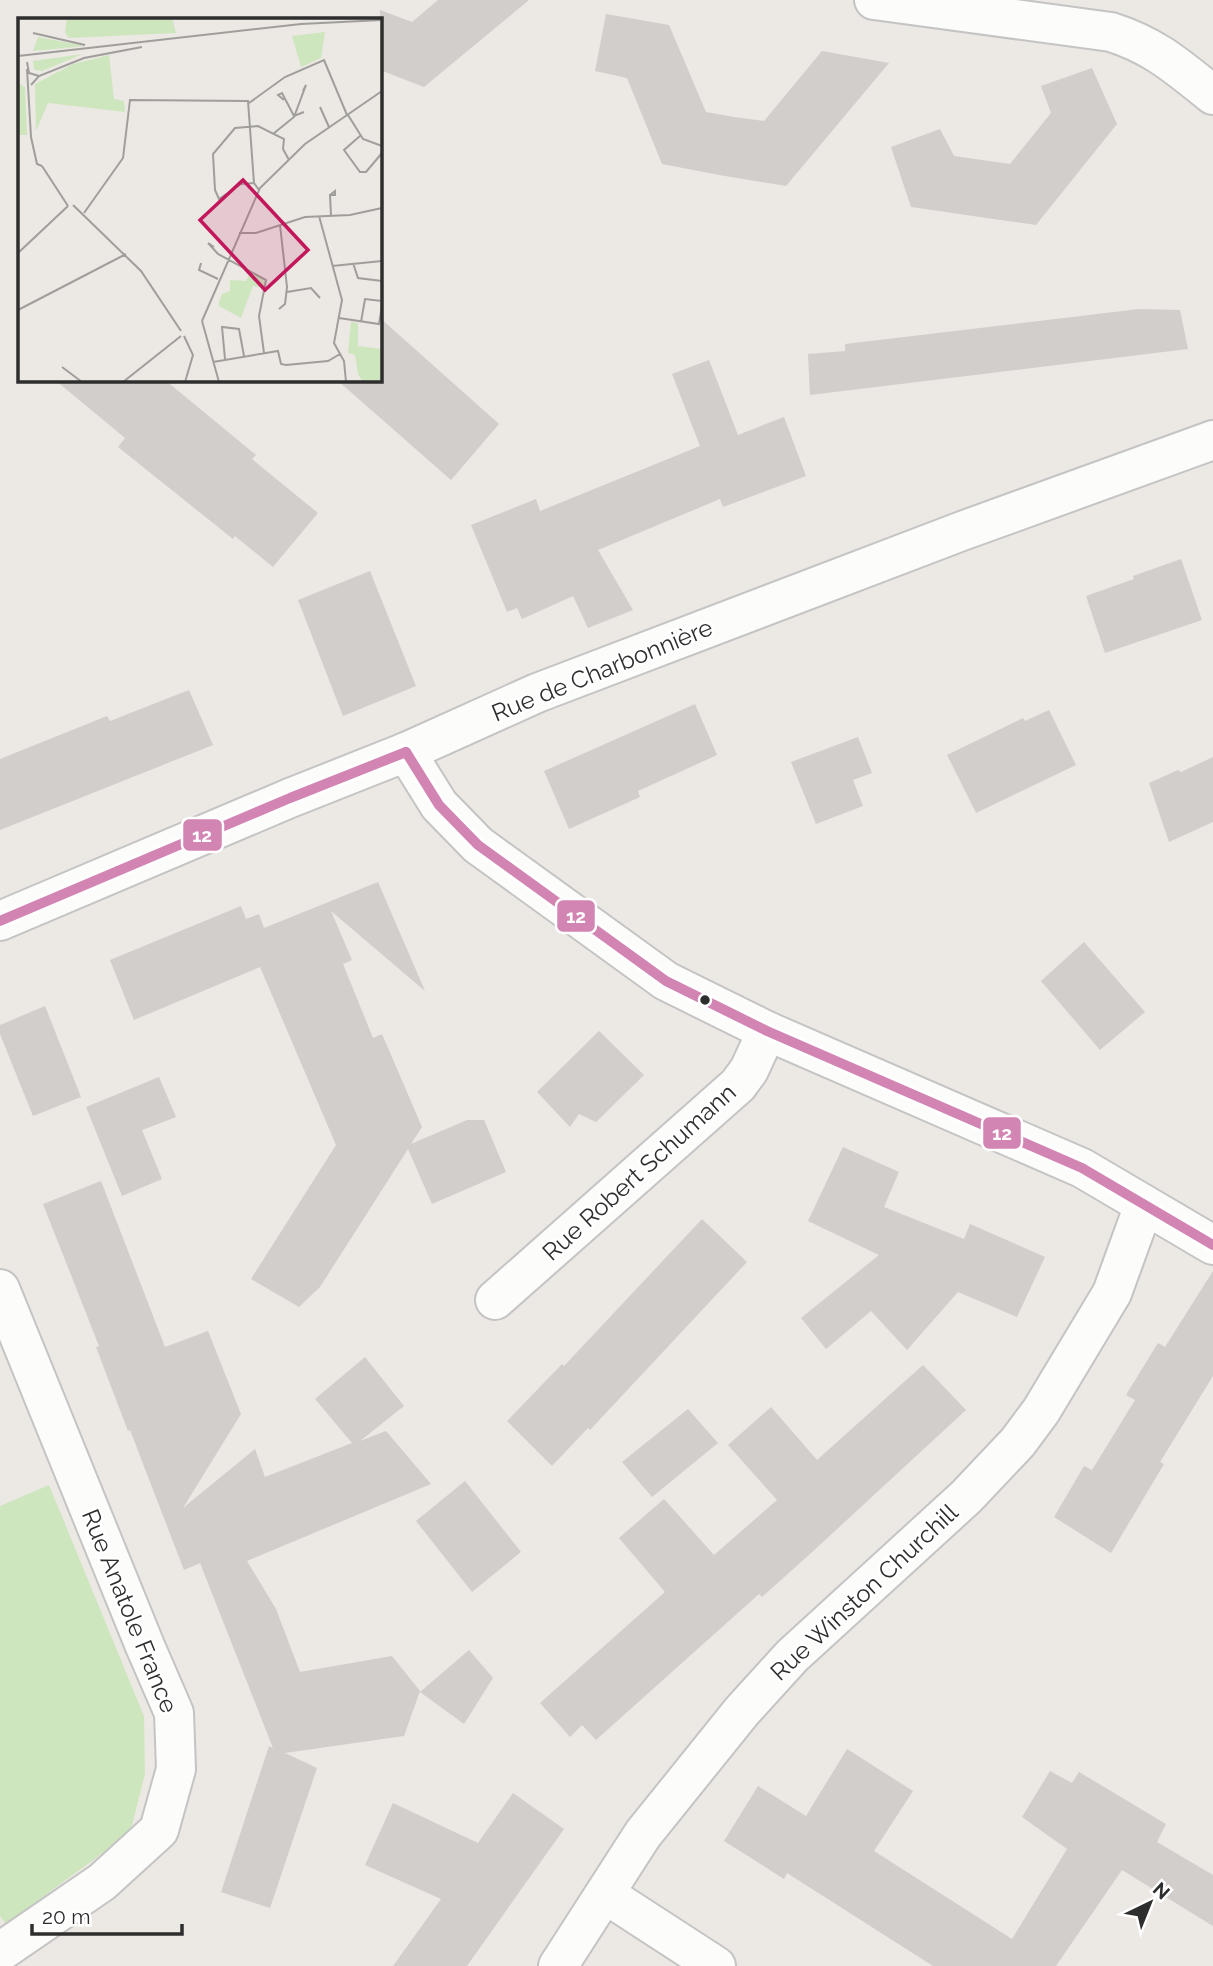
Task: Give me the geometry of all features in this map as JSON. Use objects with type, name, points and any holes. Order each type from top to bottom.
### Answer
[{"type":"street","points":[[874,0],[1111,32],[1139,41],[1161,54],[1213,95]]},
{"type":"street","name":"Rue de Charbonnière","points":[[0,921],[290,798],[406,752],[537,693],[971,527],[1213,440]]},
{"type":"street","points":[[406,752],[439,805],[478,845],[666,981],[767,1031],[1082,1168],[1213,1245]]},
{"type":"street","name":"Rue Robert Schumann","points":[[495,1300],[738,1085],[749,1070],[767,1031]]},
{"type":"street","name":"Rue Winston Churchill","points":[[558,1966],[652,1824],[742,1711],[792,1656],[966,1497],[1018,1442],[1041,1411],[1112,1293],[1144,1205]]},
{"type":"street","name":"Rue Anatole France","points":[[0,1289],[174,1713],[176,1769],[159,1830],[102,1882],[0,1952]]},
{"type":"street","points":[[605,1894],[716,1966]]},
{"type":"green space","points":[[49,1485],[144,1716],[145,1774],[130,1833],[6,1924],[0,1916],[0,1506]]},
{"type":"building","points":[[438,0],[529,0],[424,87],[382,71],[380,10],[412,22]]},
{"type":"building","points":[[606,14],[669,25],[706,112],[734,117],[764,121],[822,51],[889,63],[786,186],[725,176],[662,164],[627,78],[595,71]]},
{"type":"building","points":[[1092,68],[1117,124],[1036,225],[911,207],[891,147],[940,129],[954,156],[1010,164],[1051,113],[1041,86]]},
{"type":"building","points":[[1139,309],[1180,310],[1188,349],[810,395],[808,354],[845,351],[845,344]]},
{"type":"building","points":[[382,320],[499,424],[451,480],[339,382],[382,382]]},
{"type":"building","points":[[709,360],[738,435],[784,417],[806,476],[723,507],[720,499],[598,550],[633,610],[588,628],[573,596],[522,619],[517,608],[507,612],[471,525],[536,499],[540,511],[700,446],[672,374]]},
{"type":"building","points":[[57,382],[167,382],[256,455],[252,459],[318,513],[273,567],[235,536],[233,539],[118,447],[125,438]]},
{"type":"building","points":[[1181,559],[1202,620],[1105,653],[1086,596]]},
{"type":"building","points":[[370,571],[416,686],[343,716],[298,600]]},
{"type":"building","points":[[189,690],[213,745],[0,830],[0,759],[107,716],[110,721]]},
{"type":"building","points":[[695,704],[717,755],[638,791],[640,797],[569,829],[544,771]]},
{"type":"building","points":[[1049,710],[1076,765],[976,813],[947,755],[1023,718],[1025,721]]},
{"type":"building","points":[[858,737],[872,773],[853,780],[863,806],[816,824],[791,762]]},
{"type":"building","points":[[1213,757],[1213,822],[1169,842],[1149,783]]},
{"type":"building","points":[[378,882],[425,991],[331,911],[352,960],[343,964],[373,1038],[382,1034],[422,1127],[411,1144],[467,1120],[484,1120],[506,1172],[432,1204],[408,1149],[320,1287],[299,1307],[251,1279],[336,1145],[260,967],[134,1020],[110,960],[241,906],[246,919],[259,914],[264,928]]},
{"type":"building","points":[[1084,942],[1145,1012],[1100,1050],[1041,981]]},
{"type":"building","points":[[45,1006],[81,1097],[33,1116],[0,1034],[0,1025]]},
{"type":"building","points":[[599,1031],[644,1075],[596,1122],[579,1114],[570,1127],[537,1092]]},
{"type":"building","points":[[159,1077],[176,1117],[142,1130],[162,1179],[122,1196],[86,1107]]},
{"type":"building","points":[[843,1147],[899,1172],[884,1207],[964,1239],[970,1224],[1045,1257],[1017,1317],[958,1292],[907,1350],[871,1311],[826,1349],[801,1318],[879,1255],[808,1221]]},
{"type":"building","points":[[101,1181],[165,1347],[208,1331],[241,1414],[183,1508],[255,1449],[265,1477],[352,1443],[315,1399],[365,1357],[404,1406],[360,1441],[386,1431],[431,1484],[247,1561],[276,1609],[300,1672],[392,1656],[420,1691],[404,1736],[285,1753],[317,1768],[270,1908],[221,1892],[269,1746],[273,1748],[200,1563],[184,1570],[130,1430],[128,1431],[96,1347],[99,1346],[43,1204]]},
{"type":"building","points":[[702,1219],[747,1262],[590,1430],[588,1428],[552,1466],[507,1421],[562,1364],[564,1366]]},
{"type":"building","points":[[1213,1271],[1213,1376],[1160,1462],[1164,1464],[1111,1553],[1054,1517],[1084,1466],[1092,1470],[1135,1400],[1126,1395],[1158,1343],[1165,1347]]},
{"type":"building","points":[[923,1365],[966,1410],[762,1597],[759,1594],[596,1740],[582,1725],[570,1737],[540,1703],[665,1592],[619,1538],[664,1499],[714,1555],[777,1500],[728,1445],[771,1407],[817,1460]]},
{"type":"building","points":[[688,1409],[718,1443],[652,1497],[622,1462]]},
{"type":"building","points":[[465,1481],[521,1552],[472,1592],[416,1521]]},
{"type":"building","points":[[469,1650],[493,1678],[464,1724],[420,1692]]},
{"type":"building","points":[[847,1749],[913,1791],[874,1851],[1012,1939],[1067,1849],[1022,1817],[1050,1771],[1072,1783],[1079,1772],[1166,1824],[1157,1842],[1213,1875],[1213,1926],[1122,1870],[1056,1966],[933,1966],[787,1873],[784,1879],[724,1841],[758,1786],[806,1816]]},
{"type":"building","points":[[513,1793],[564,1829],[467,1966],[393,1966],[441,1899],[365,1865],[393,1803],[478,1843]]},
{"type":"transit line","name":"12","points":[[406,752],[439,805],[478,845],[666,981],[767,1031],[1082,1168],[1213,1245]]},
{"type":"transit line","name":"12","points":[[0,921],[290,798],[406,752]]}]
